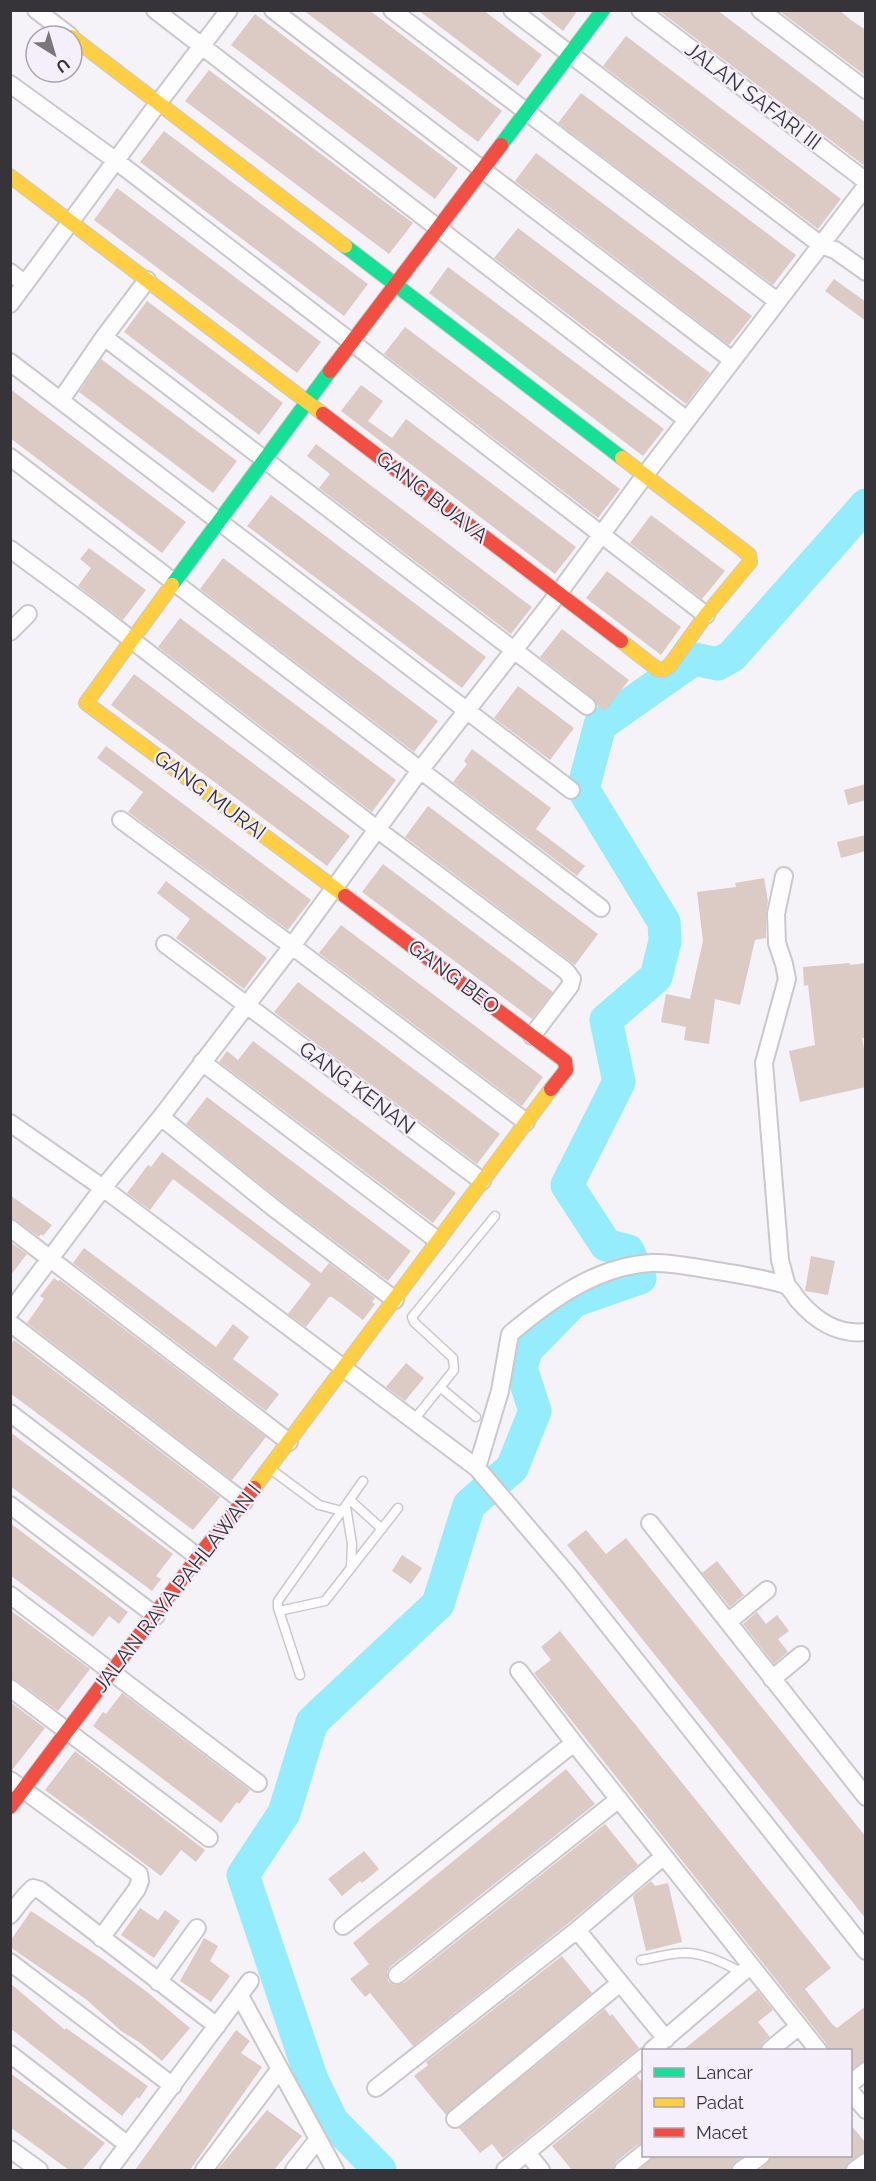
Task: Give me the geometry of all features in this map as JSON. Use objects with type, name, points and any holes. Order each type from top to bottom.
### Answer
[{"type":"street","points":[[36,10],[54,24]]},
{"type":"street","points":[[155,10],[687,420]]},
{"type":"street","points":[[10,304],[73,222],[115,160],[229,10]]},
{"type":"street","points":[[273,10],[732,360]]},
{"type":"street","points":[[392,10],[777,301]]},
{"type":"street","points":[[512,10],[821,245],[835,250],[866,272]]},
{"type":"street","points":[[130,639],[603,10]]},
{"type":"street","name":"JALAN SAFARI III","points":[[640,10],[866,181]]},
{"type":"street","points":[[760,10],[866,90]]},
{"type":"street","points":[[10,84],[115,160],[706,615],[750,562],[749,555],[84,47]]},
{"type":"street","name":"GANG BUAVA","points":[[10,176],[657,669],[663,670],[670,665],[706,615]]},
{"type":"street","points":[[10,1312],[103,1188],[292,946],[421,769],[558,594],[645,475],[866,186]]},
{"type":"street","points":[[10,272],[25,284]]},
{"type":"street","points":[[61,400],[147,280]]},
{"type":"street","points":[[104,337],[587,706]]},
{"type":"street","points":[[10,362],[571,790]]},
{"type":"street","points":[[10,457],[602,908]]},
{"type":"street","points":[[10,549],[566,971],[572,979],[570,986],[532,1036]]},
{"type":"street","points":[[10,632],[28,614]]},
{"type":"street","name":"GANG MURAI","points":[[130,639],[86,703],[335,888]]},
{"type":"street","points":[[121,820],[526,1122]]},
{"type":"street","points":[[784,876],[776,915],[777,943],[787,979],[764,1063],[780,1260],[787,1286],[817,1319],[834,1329],[866,1332]]},
{"type":"street","name":"GANG BEO","points":[[335,888],[565,1061],[566,1070]]},
{"type":"street","name":"GANG KENAN","points":[[165,944],[476,1176]]},
{"type":"street","points":[[202,1062],[437,1240]]},
{"type":"street","name":"JALAN RAYA PAHLAWAN I","points":[[10,1807],[17,1785],[67,1731],[156,1616],[198,1557],[244,1502],[395,1300],[437,1240],[476,1176],[526,1122],[566,1070]]},
{"type":"street","points":[[160,1117],[275,1209],[395,1300]]},
{"type":"street","points":[[10,1123],[103,1188],[479,1471],[577,1586],[866,1951]]},
{"type":"street","points":[[10,1228],[289,1442]]},
{"type":"street","points":[[479,1471],[500,1391],[510,1334],[548,1302],[584,1282],[616,1269],[651,1263],[729,1273],[787,1286]]},
{"type":"street","points":[[10,1323],[244,1502]]},
{"type":"street","points":[[10,1413],[198,1557]]},
{"type":"street","points":[[10,1505],[156,1616]]},
{"type":"street","points":[[650,1523],[864,1793]]},
{"type":"street","points":[[728,1622],[767,1590]]},
{"type":"street","points":[[10,1595],[258,1783]]},
{"type":"street","points":[[772,1679],[801,1655]]},
{"type":"street","points":[[519,1671],[664,1856],[746,1969],[818,2049]]},
{"type":"street","points":[[10,1688],[209,1838]]},
{"type":"street","points":[[344,1926],[574,1743]]},
{"type":"street","points":[[17,1785],[139,1874],[140,1881],[137,1889],[101,1938]]},
{"type":"street","points":[[398,1975],[619,1799]]},
{"type":"street","points":[[376,2088],[577,1930],[664,1856]]},
{"type":"street","points":[[10,1915],[33,1888],[40,1890],[217,2026]]},
{"type":"street","points":[[158,1982],[197,1928]]},
{"type":"street","points":[[577,1930],[666,2039]]},
{"type":"street","points":[[10,1962],[174,2085]]},
{"type":"street","points":[[653,2049],[746,1969]]},
{"type":"street","points":[[109,2170],[250,1981]]},
{"type":"street","points":[[455,2119],[620,1983]]},
{"type":"street","points":[[240,1995],[335,2170]]},
{"type":"street","points":[[771,2049],[799,2026]]},
{"type":"street","points":[[10,2054],[128,2145]]},
{"type":"street","points":[[506,2170],[642,2059]]},
{"type":"street","points":[[204,2170],[279,2070]]},
{"type":"street","points":[[852,2082],[866,2071]]},
{"type":"street","points":[[852,2093],[866,2110]]},
{"type":"street","points":[[294,2170],[318,2139]]},
{"type":"street","points":[[10,2149],[39,2170]]},
{"type":"street","points":[[528,2154],[541,2170]]},
{"type":"street","points":[[623,2170],[642,2156]]},
{"type":"street","points":[[741,2170],[759,2157]]},
{"type":"street","points":[[855,2170],[866,2162]]},
{"type":"lane","points":[[413,1420],[454,1370],[453,1358],[414,1322],[412,1317],[495,1216]]},
{"type":"lane","points":[[441,1388],[476,1417]]},
{"type":"lane","points":[[268,1468],[319,1505],[346,1506],[382,1528]]},
{"type":"lane","points":[[300,1675],[279,1611],[278,1601],[363,1481]]},
{"type":"lane","points":[[346,1506],[352,1544],[351,1567]]},
{"type":"lane","points":[[279,1611],[325,1601],[398,1508]]},
{"type":"lane","points":[[641,1960],[681,1952],[694,1953],[746,1969]]},
{"type":"building","points":[[303,10],[369,10],[502,111],[478,142]]},
{"type":"building","points":[[418,10],[483,10],[542,55],[518,86]]},
{"type":"building","points":[[537,10],[578,10],[563,31]]},
{"type":"building","points":[[658,10],[717,10],[866,123],[866,167]]},
{"type":"building","points":[[778,10],[839,10],[866,30],[866,76]]},
{"type":"building","points":[[255,14],[458,168],[435,199],[231,45]]},
{"type":"building","points":[[626,36],[841,199],[818,229],[603,66]]},
{"type":"building","points":[[209,70],[413,223],[389,254],[185,101]]},
{"type":"building","points":[[581,93],[796,255],[773,285],[558,123]]},
{"type":"building","points":[[164,131],[368,284],[344,316],[140,162]]},
{"type":"building","points":[[536,153],[752,316],[729,345],[515,181]]},
{"type":"building","points":[[117,188],[321,342],[297,373],[94,220]]},
{"type":"building","points":[[518,228],[710,373],[686,404],[494,258]]},
{"type":"building","points":[[448,267],[664,429],[643,456],[429,293]]},
{"type":"building","points":[[834,279],[866,302],[866,321],[825,291]]},
{"type":"building","points":[[147,301],[283,403],[259,435],[124,332]]},
{"type":"building","points":[[405,327],[620,489],[598,518],[384,354]]},
{"type":"building","points":[[101,359],[237,461],[213,493],[79,392]]},
{"type":"building","points":[[361,385],[383,401],[368,421],[392,438],[406,419],[576,547],[555,574],[341,411]]},
{"type":"building","points":[[10,389],[186,522],[162,553],[10,438]]},
{"type":"building","points":[[316,444],[532,607],[511,634],[319,488],[330,474],[307,456]]},
{"type":"building","points":[[271,495],[486,657],[462,688],[247,526]]},
{"type":"building","points":[[651,515],[725,571],[702,599],[630,543]]},
{"type":"building","points":[[89,548],[146,590],[123,620],[78,586],[91,568],[80,559]]},
{"type":"building","points":[[223,558],[438,721],[414,752],[200,589]]},
{"type":"building","points":[[607,571],[681,627],[661,655],[586,598]]},
{"type":"building","points":[[180,618],[396,780],[372,812],[158,647]]},
{"type":"building","points":[[562,629],[629,680],[605,711],[597,705],[593,698],[540,657]]},
{"type":"building","points":[[134,674],[350,836],[327,866],[111,705]]},
{"type":"building","points":[[518,686],[574,728],[550,760],[494,718]]},
{"type":"building","points":[[106,746],[311,900],[288,930],[128,812],[143,792],[97,758]]},
{"type":"building","points":[[472,749],[551,808],[536,829],[585,866],[577,876],[453,782],[467,764],[464,761]]},
{"type":"building","points":[[866,784],[866,800],[848,805],[844,790]]},
{"type":"building","points":[[428,806],[598,934],[575,965],[405,837]]},
{"type":"building","points":[[866,835],[866,851],[841,858],[837,842]]},
{"type":"building","points":[[383,864],[553,992],[532,1019],[362,892]]},
{"type":"building","points":[[764,878],[768,901],[766,938],[755,940],[740,1005],[715,999],[709,1044],[684,1040],[686,1027],[661,1022],[666,994],[690,999],[703,941],[697,892],[736,887],[735,883]]},
{"type":"building","points":[[166,881],[267,958],[244,989],[176,938],[190,919],[157,893]]},
{"type":"building","points":[[341,925],[543,1077],[522,1106],[319,953]]},
{"type":"building","points":[[850,963],[850,965],[866,963],[866,1038],[862,1038],[866,1059],[866,1087],[800,1102],[789,1051],[815,1045],[808,985],[804,986],[803,967]]},
{"type":"building","points":[[298,982],[500,1134],[477,1164],[274,1012]]},
{"type":"building","points":[[253,1041],[456,1193],[433,1223],[219,1062],[227,1051],[238,1060]]},
{"type":"building","points":[[207,1097],[411,1251],[388,1281],[281,1201],[186,1124]]},
{"type":"building","points":[[162,1152],[321,1273],[329,1263],[375,1298],[372,1302],[375,1304],[363,1320],[332,1297],[329,1297],[306,1327],[288,1314],[311,1284],[173,1179],[150,1210],[127,1193],[148,1165],[151,1167]]},
{"type":"building","points":[[10,1195],[52,1225],[43,1236],[41,1234],[39,1237],[10,1218]]},
{"type":"building","points":[[10,1242],[27,1254],[10,1276]]},
{"type":"building","points":[[84,1248],[216,1347],[233,1324],[249,1337],[233,1359],[279,1394],[266,1411],[73,1263]]},
{"type":"building","points":[[811,1256],[835,1261],[828,1295],[805,1291]]},
{"type":"building","points":[[54,1278],[60,1280],[266,1437],[232,1480],[27,1323],[44,1299],[40,1296]]},
{"type":"building","points":[[14,1340],[220,1497],[193,1530],[10,1393],[10,1345]]},
{"type":"building","points":[[406,1363],[424,1378],[405,1401],[386,1387]]},
{"type":"building","points":[[10,1432],[173,1554],[156,1576],[161,1579],[152,1591],[10,1486]]},
{"type":"building","points":[[10,1523],[128,1612],[119,1624],[109,1616],[93,1637],[10,1575]]},
{"type":"building","points":[[586,1530],[606,1554],[626,1538],[866,1837],[866,1919],[567,1545]]},
{"type":"building","points":[[402,1555],[422,1568],[411,1584],[392,1571]]},
{"type":"building","points":[[717,1561],[744,1595],[730,1607],[702,1573]]},
{"type":"building","points":[[10,1610],[90,1669],[58,1711],[10,1678]]},
{"type":"building","points":[[757,1612],[766,1624],[777,1615],[789,1631],[778,1639],[788,1652],[774,1664],[743,1624]]},
{"type":"building","points":[[560,1631],[831,1968],[805,1989],[832,2024],[837,2028],[866,2006],[866,2061],[852,2069],[852,2049],[828,2049],[826,2043],[534,1673],[551,1660],[541,1647]]},
{"type":"building","points":[[122,1693],[250,1790],[239,1804],[237,1802],[221,1823],[93,1726],[103,1712],[106,1714]]},
{"type":"building","points":[[10,1702],[45,1728],[12,1770],[10,1770]]},
{"type":"building","points":[[75,1751],[205,1850],[196,1862],[181,1850],[161,1876],[45,1790]]},
{"type":"building","points":[[566,1769],[595,1804],[390,1967],[387,1972],[388,1981],[394,1985],[404,1983],[605,1824],[638,1865],[413,2046],[370,1993],[365,1997],[350,1979],[369,1964],[353,1943]]},
{"type":"building","points":[[364,1851],[379,1869],[342,1896],[328,1879]]},
{"type":"building","points":[[651,1881],[655,1886],[668,1883],[682,1942],[646,1951],[633,1896]]},
{"type":"building","points":[[140,1908],[158,1920],[165,1910],[180,1921],[154,1958],[121,1935]]},
{"type":"building","points":[[31,1911],[104,1960],[190,2028],[162,2061],[121,2031],[87,2000],[10,1947],[10,1941]]},
{"type":"building","points":[[204,1938],[218,1946],[210,1961],[230,1976],[211,2002],[180,1981]]},
{"type":"building","points":[[562,1956],[592,1993],[446,2115],[414,2076],[428,2065],[426,2062]]},
{"type":"building","points":[[10,1983],[65,2030],[66,2028],[148,2086],[122,2116],[10,2028]]},
{"type":"building","points":[[757,1990],[773,2010],[758,2022],[770,2037],[763,2042],[760,2049],[684,2049]]},
{"type":"building","points":[[605,2009],[610,2016],[612,2014],[639,2048],[503,2158],[492,2144],[480,2153],[459,2128]]},
{"type":"building","points":[[236,2030],[250,2041],[241,2053],[262,2067],[190,2170],[135,2170]]},
{"type":"building","points":[[10,2073],[105,2143],[82,2170],[69,2170],[10,2127]]},
{"type":"building","points":[[637,2076],[642,2082],[642,2144],[616,2162],[613,2170],[572,2170],[552,2146]]},
{"type":"building","points":[[267,2110],[302,2136],[274,2170],[217,2170]]},
{"type":"building","points":[[852,2126],[866,2143],[866,2152],[849,2162],[845,2170],[759,2170],[767,2164],[770,2157],[852,2157]]},
{"type":"building","points":[[653,2157],[742,2157],[735,2162],[731,2170],[639,2170]]},
{"type":"waterway","points":[[380,2170],[332,2121],[312,2080],[243,1875],[284,1813],[312,1722],[438,1604],[469,1505],[512,1468],[535,1411],[521,1368],[526,1350],[574,1301],[640,1278],[628,1251],[606,1245],[567,1185],[619,1082],[606,1020],[656,977],[665,941],[664,922],[583,789],[600,725],[694,659],[718,664],[732,656],[866,505]]},
{"type":"traffic: fast","points":[[501,145],[603,10]]},
{"type":"traffic: fast","points":[[345,246],[622,458]]},
{"type":"traffic: fast","points":[[172,585],[330,371]]},
{"type":"traffic: slow","points":[[84,46],[345,246]]},
{"type":"traffic: slow","points":[[10,176],[323,414]]},
{"type":"traffic: slow","points":[[621,641],[657,669],[663,670],[670,665],[706,615],[750,562],[749,555],[743,550],[622,458]]},
{"type":"traffic: slow","points":[[172,585],[86,703],[345,896]]},
{"type":"traffic: slow","points":[[254,1488],[551,1089]]},
{"type":"traffic: jam","points":[[330,371],[501,145]]},
{"type":"traffic: jam","points":[[323,414],[621,641]]},
{"type":"traffic: jam","points":[[345,896],[565,1061],[566,1070],[551,1089]]},
{"type":"traffic: jam","points":[[10,1807],[198,1557],[254,1488]]}]
